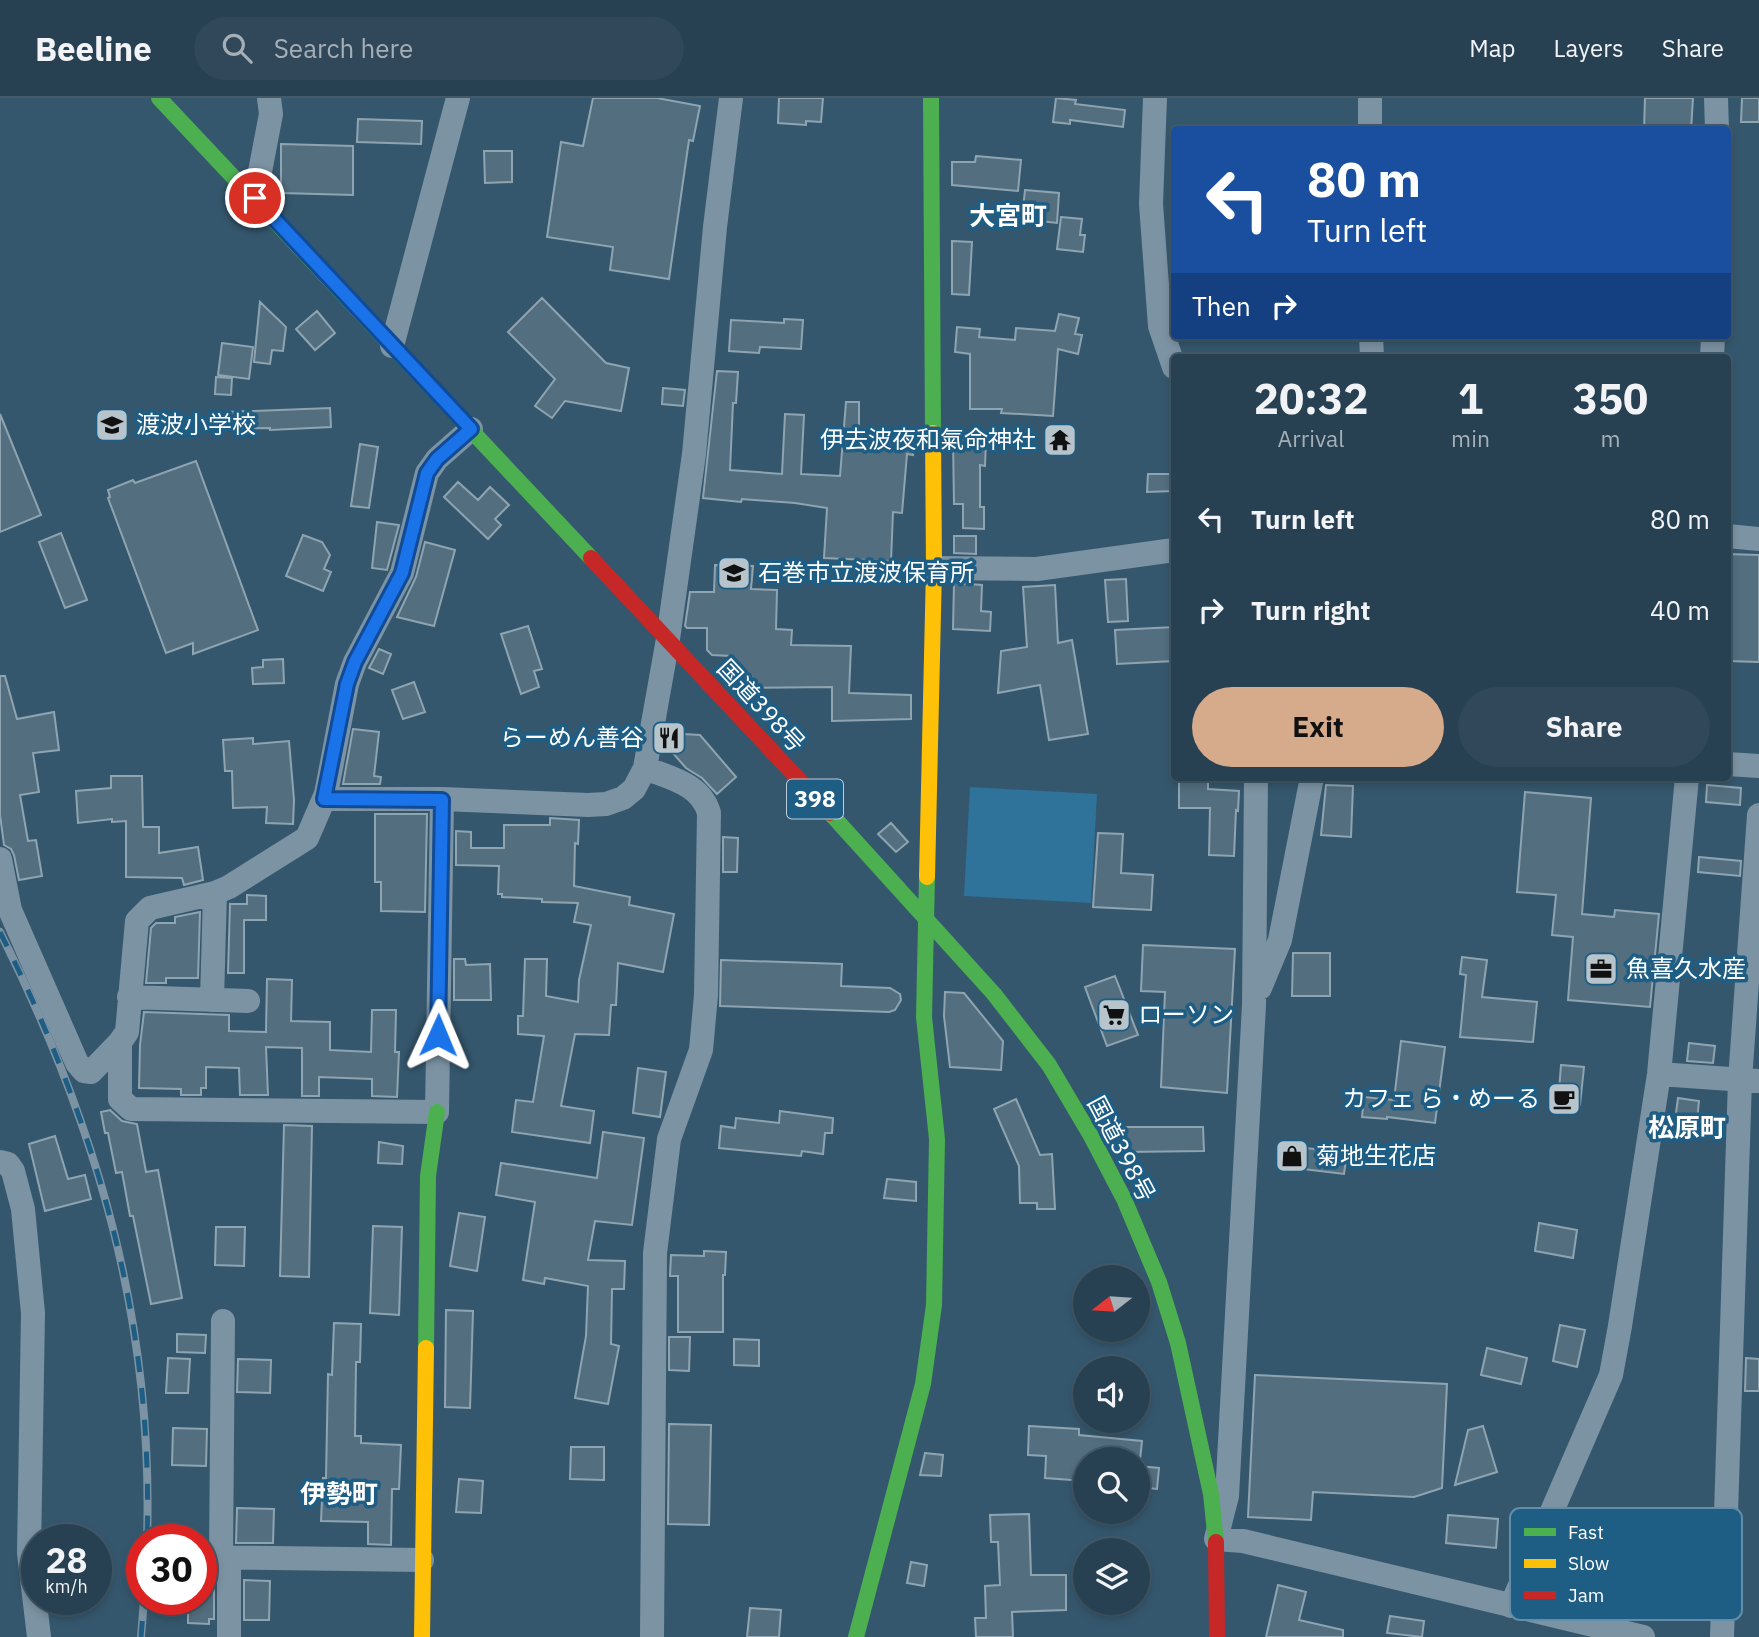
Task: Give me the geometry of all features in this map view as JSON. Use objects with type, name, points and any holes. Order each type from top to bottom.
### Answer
[{"type":"main road","name":"国道398号","points":[[159,98],[928,919],[994,995],[1049,1065],[1124,1199],[1159,1282],[1178,1343],[1211,1494],[1216,1539],[1217,1637]]},
{"type":"main road","points":[[856,1637],[923,1384],[934,1305],[937,1139],[924,1017],[934,568],[931,98]]},
{"type":"main road","points":[[422,1637],[428,1176],[437,1112]]},
{"type":"street","points":[[255,198],[271,114],[269,98]]},
{"type":"street","points":[[392,346],[458,98]]},
{"type":"street","points":[[324,799],[606,804],[623,798],[634,789],[645,768],[668,639],[694,454],[715,227],[731,98]]},
{"type":"street","points":[[1155,98],[1152,204],[1154,244],[1160,326],[1171,358]]},
{"type":"street","points":[[1370,98],[1370,126]]},
{"type":"street","points":[[1716,98],[1717,126]]},
{"type":"street","points":[[0,859],[10,910],[77,1063],[84,1071],[91,1072],[127,1032],[137,921],[144,913],[150,908],[215,893],[307,838],[324,799],[347,684],[355,662],[402,573],[427,473],[437,459],[471,429]]},
{"type":"street","points":[[1731,536],[1759,538]]},
{"type":"street","points":[[934,568],[1037,569],[1171,550]]},
{"type":"street","points":[[1731,764],[1759,765]]},
{"type":"street","points":[[645,768],[693,788],[707,803],[709,813],[706,995],[701,1050],[669,1139],[654,1253],[652,1637]]},
{"type":"street","points":[[1256,781],[1254,1005],[1227,1496],[1216,1539],[1243,1541],[1510,1606]]},
{"type":"street","points":[[1254,1005],[1280,940],[1311,781]]},
{"type":"street","points":[[1553,1508],[1611,1375],[1620,1326],[1659,1074],[1687,781]]},
{"type":"street","points":[[120,1042],[120,1099],[131,1109],[437,1112],[442,800]]},
{"type":"street","points":[[1728,1508],[1750,1080],[1759,815]]},
{"type":"street","points":[[212,1000],[215,893]]},
{"type":"street","points":[[129,997],[248,1001]]},
{"type":"street","points":[[1659,1074],[1750,1080]]},
{"type":"street","points":[[0,1162],[8,1164],[13,1171],[23,1209],[33,1313],[29,1553],[39,1637]]},
{"type":"street","points":[[223,1321],[217,1557],[229,1637]]},
{"type":"street","points":[[217,1557],[422,1560]]},
{"type":"street","points":[[1571,1620],[1643,1637]]},
{"type":"shaded area","points":[[970,787],[1097,794],[1091,903],[964,896]]},
{"type":"building","points":[[593,98],[657,98],[700,106],[693,141],[689,140],[669,279],[610,270],[613,247],[547,237],[561,142],[583,146]]},
{"type":"building","points":[[779,98],[823,98],[821,122],[806,121],[806,125],[778,123]]},
{"type":"building","points":[[1056,98],[1076,100],[1075,104],[1125,110],[1123,127],[1070,120],[1070,124],[1053,122]]},
{"type":"building","points":[[1645,98],[1693,98],[1691,126],[1644,126]]},
{"type":"building","points":[[1742,98],[1759,98],[1759,122],[1741,122]]},
{"type":"building","points":[[358,119],[422,121],[421,144],[357,142]]},
{"type":"building","points":[[281,144],[353,146],[353,195],[281,193]]},
{"type":"building","points":[[484,151],[512,151],[512,182],[485,183]]},
{"type":"building","points":[[976,156],[1021,160],[1018,191],[952,185],[952,162],[975,162]]},
{"type":"building","points":[[1025,190],[1059,193],[1057,223],[1022,219]]},
{"type":"building","points":[[1061,217],[1082,219],[1080,235],[1085,235],[1083,252],[1057,249]]},
{"type":"building","points":[[952,241],[972,242],[969,295],[952,294]]},
{"type":"building","points":[[542,298],[606,363],[629,368],[621,411],[565,401],[552,418],[535,406],[555,379],[508,332]]},
{"type":"building","points":[[260,302],[286,327],[283,351],[272,350],[270,364],[254,362]]},
{"type":"building","points":[[317,311],[335,333],[315,350],[296,329]]},
{"type":"building","points":[[1059,314],[1079,318],[1075,334],[1082,335],[1078,354],[1058,349],[1053,416],[1001,413],[1002,409],[970,409],[970,354],[955,352],[957,327],[980,329],[979,337],[1015,340],[1016,328],[1055,331]]},
{"type":"building","points":[[784,319],[803,320],[801,349],[760,347],[759,353],[729,351],[731,320],[784,323]]},
{"type":"building","points":[[222,343],[253,347],[249,379],[218,375]]},
{"type":"building","points":[[717,371],[738,372],[736,403],[733,403],[730,470],[782,474],[785,414],[804,415],[801,474],[840,476],[846,402],[859,402],[859,437],[913,438],[913,455],[907,454],[902,513],[893,512],[891,561],[824,558],[827,508],[795,503],[703,498]]},
{"type":"building","points":[[216,377],[232,378],[231,395],[215,394]]},
{"type":"building","points":[[663,388],[685,390],[683,406],[662,404]]},
{"type":"building","points":[[330,408],[331,427],[226,429],[226,412]]},
{"type":"building","points":[[0,414],[41,515],[0,532]]},
{"type":"building","points":[[953,439],[986,440],[985,466],[980,465],[980,507],[984,507],[984,529],[963,528],[963,504],[954,504]]},
{"type":"building","points":[[360,444],[378,447],[369,508],[351,506]]},
{"type":"building","points":[[196,461],[258,630],[193,654],[193,643],[166,653],[108,498],[108,490]]},
{"type":"building","points":[[1148,474],[1171,474],[1171,491],[1147,492]]},
{"type":"building","points":[[458,482],[478,500],[490,487],[509,505],[495,519],[501,525],[488,539],[444,497]]},
{"type":"building","points":[[377,522],[399,525],[387,570],[372,568]]},
{"type":"building","points":[[61,533],[87,600],[65,608],[39,542]]},
{"type":"building","points":[[303,535],[322,542],[330,555],[324,569],[331,572],[323,591],[286,576]]},
{"type":"building","points":[[954,536],[976,536],[976,554],[954,553]]},
{"type":"building","points":[[425,542],[455,550],[434,626],[397,617],[416,577]]},
{"type":"building","points":[[1731,554],[1759,555],[1759,662],[1731,661]]},
{"type":"building","points":[[715,565],[753,566],[751,589],[777,590],[776,629],[792,630],[791,645],[851,646],[849,693],[911,695],[911,719],[832,721],[832,687],[742,688],[730,675],[730,656],[712,655],[707,650],[707,628],[685,626],[690,592],[714,592]]},
{"type":"building","points":[[1126,579],[1128,621],[1108,622],[1105,580]]},
{"type":"building","points":[[954,583],[982,585],[981,611],[991,612],[990,631],[953,629]]},
{"type":"building","points":[[1055,585],[1058,643],[1072,640],[1088,734],[1049,740],[1040,685],[998,693],[1001,651],[1027,647],[1023,587]]},
{"type":"building","points":[[528,626],[542,669],[534,671],[539,687],[521,694],[501,634]]},
{"type":"building","points":[[1171,627],[1171,661],[1117,664],[1115,630]]},
{"type":"building","points":[[379,649],[391,654],[383,674],[369,668]]},
{"type":"building","points":[[283,659],[284,683],[253,684],[252,668],[263,667],[263,660]]},
{"type":"building","points":[[0,676],[5,676],[17,719],[54,712],[59,750],[33,753],[39,792],[20,795],[28,841],[36,840],[42,876],[19,880],[14,855],[11,849],[4,845],[0,815]]},
{"type":"building","points":[[414,682],[425,712],[403,719],[392,690]]},
{"type":"building","points":[[353,729],[379,732],[374,776],[381,777],[380,784],[343,784]]},
{"type":"building","points":[[666,733],[700,735],[736,777],[717,794],[702,778],[686,768],[664,743]]},
{"type":"building","points":[[253,738],[253,744],[289,741],[294,800],[293,824],[266,823],[267,807],[233,808],[232,771],[225,771],[223,740]]},
{"type":"building","points":[[111,776],[142,776],[143,827],[159,827],[159,853],[198,847],[203,880],[184,885],[182,878],[126,877],[126,821],[112,822],[112,819],[78,823],[76,791],[111,788]]},
{"type":"building","points":[[1179,781],[1208,781],[1208,789],[1239,791],[1234,856],[1209,855],[1210,808],[1179,808]]},
{"type":"building","points":[[1326,785],[1353,786],[1351,837],[1321,835]]},
{"type":"building","points":[[1707,785],[1741,788],[1740,805],[1706,802]]},
{"type":"building","points":[[1525,792],[1591,798],[1582,914],[1614,917],[1615,910],[1659,914],[1650,1007],[1568,1000],[1573,937],[1552,935],[1556,895],[1517,892]]},
{"type":"building","points":[[375,814],[427,814],[425,912],[381,911],[381,882],[375,882]]},
{"type":"building","points":[[550,818],[579,820],[578,844],[575,843],[574,886],[630,897],[629,905],[674,914],[663,972],[618,963],[616,1005],[611,1005],[609,1035],[575,1034],[561,1106],[594,1111],[590,1143],[512,1132],[516,1100],[533,1102],[544,1036],[518,1034],[518,1016],[523,1016],[525,959],[547,959],[546,996],[578,1002],[579,980],[591,925],[574,922],[578,903],[502,897],[502,894],[498,894],[499,866],[456,865],[456,831],[471,832],[471,848],[504,848],[504,825],[550,825]]},
{"type":"building","points":[[891,823],[908,842],[896,852],[878,834]]},
{"type":"building","points":[[1098,833],[1123,834],[1121,873],[1153,875],[1151,910],[1093,907]]},
{"type":"building","points":[[723,837],[738,838],[737,872],[723,872]]},
{"type":"building","points":[[1699,857],[1741,861],[1740,876],[1698,872]]},
{"type":"building","points":[[247,895],[266,896],[266,920],[244,920],[244,973],[228,973],[230,904],[247,904]]},
{"type":"building","points":[[200,912],[198,978],[166,978],[166,983],[146,983],[151,928],[156,923],[175,923],[175,917]]},
{"type":"building","points":[[1143,945],[1235,949],[1227,1093],[1161,1087],[1165,992],[1141,991]]},
{"type":"building","points":[[1293,953],[1330,953],[1330,996],[1292,996]]},
{"type":"building","points":[[1462,957],[1487,960],[1482,997],[1537,1002],[1533,1042],[1460,1037],[1466,975],[1460,974]]},
{"type":"building","points":[[454,959],[465,959],[466,965],[490,964],[491,1000],[454,1000]]},
{"type":"building","points":[[721,960],[842,964],[841,986],[890,988],[900,994],[901,1000],[895,1010],[889,1012],[720,1006]]},
{"type":"building","points":[[1115,976],[1138,1035],[1107,1046],[1085,987]]},
{"type":"building","points":[[267,979],[292,980],[291,1021],[330,1022],[330,1050],[371,1052],[372,1010],[396,1010],[395,1052],[399,1052],[397,1097],[372,1096],[372,1079],[319,1077],[319,1096],[302,1096],[302,1048],[266,1047],[268,1095],[240,1095],[239,1068],[206,1067],[206,1088],[201,1088],[201,1095],[181,1095],[181,1089],[139,1088],[144,1012],[229,1015],[229,1031],[266,1032]]},
{"type":"building","points":[[945,992],[964,993],[1003,1041],[1001,1070],[950,1067],[944,1016]]},
{"type":"building","points":[[1401,1041],[1445,1047],[1435,1123],[1362,1117],[1364,1097],[1394,1100]]},
{"type":"building","points":[[1689,1043],[1715,1046],[1713,1063],[1687,1061]]},
{"type":"building","points":[[1561,1065],[1584,1067],[1580,1105],[1558,1103]]},
{"type":"building","points":[[638,1068],[666,1072],[660,1117],[633,1113]]},
{"type":"building","points":[[1678,1098],[1699,1101],[1696,1129],[1674,1127]]},
{"type":"building","points":[[1016,1099],[1040,1155],[1052,1154],[1055,1209],[1037,1209],[1037,1203],[1020,1203],[1019,1166],[994,1109]]},
{"type":"building","points":[[110,1110],[122,1121],[137,1124],[146,1172],[158,1170],[182,1298],[151,1304],[122,1172],[116,1173],[108,1133],[105,1133],[101,1112]]},
{"type":"building","points":[[780,1111],[833,1118],[832,1133],[825,1133],[823,1154],[802,1151],[801,1156],[719,1148],[721,1126],[735,1128],[736,1118],[779,1123]]},
{"type":"building","points":[[284,1125],[312,1126],[309,1277],[280,1276]]},
{"type":"building","points":[[1125,1127],[1203,1127],[1204,1151],[1125,1152]]},
{"type":"building","points":[[603,1132],[644,1138],[632,1225],[595,1221],[588,1260],[625,1261],[624,1289],[612,1289],[611,1344],[619,1346],[608,1404],[575,1398],[586,1336],[588,1286],[545,1278],[544,1284],[523,1280],[535,1202],[496,1195],[501,1163],[597,1178]]},
{"type":"building","points":[[55,1136],[68,1179],[85,1175],[91,1199],[45,1211],[29,1144]]},
{"type":"building","points":[[379,1142],[403,1146],[402,1164],[378,1163]]},
{"type":"building","points":[[1282,1145],[1347,1153],[1344,1174],[1303,1169],[1281,1170]]},
{"type":"building","points":[[887,1179],[916,1182],[916,1201],[884,1198]]},
{"type":"building","points":[[459,1213],[485,1217],[477,1271],[450,1266]]},
{"type":"building","points":[[1539,1223],[1577,1230],[1573,1258],[1535,1251]]},
{"type":"building","points":[[373,1226],[402,1227],[399,1315],[370,1313]]},
{"type":"building","points":[[216,1227],[245,1227],[244,1266],[215,1265]]},
{"type":"building","points":[[704,1251],[726,1252],[723,1275],[723,1332],[678,1332],[678,1276],[670,1276],[671,1255],[704,1256]]},
{"type":"building","points":[[446,1310],[473,1311],[470,1408],[445,1407]]},
{"type":"building","points":[[334,1323],[361,1324],[360,1362],[356,1362],[355,1436],[361,1436],[361,1443],[401,1445],[399,1489],[392,1489],[391,1545],[368,1544],[368,1522],[321,1521],[323,1478],[326,1478],[328,1374],[332,1375]]},
{"type":"building","points":[[1560,1325],[1585,1330],[1577,1367],[1553,1361]]},
{"type":"building","points":[[177,1334],[206,1335],[205,1353],[177,1352]]},
{"type":"building","points":[[669,1337],[690,1337],[689,1371],[669,1370]]},
{"type":"building","points":[[734,1339],[759,1340],[759,1366],[734,1365]]},
{"type":"building","points":[[1487,1348],[1527,1358],[1521,1384],[1481,1375]]},
{"type":"building","points":[[168,1358],[190,1359],[188,1393],[166,1393]]},
{"type":"building","points":[[1746,1358],[1759,1359],[1759,1391],[1745,1391]]},
{"type":"building","points":[[238,1359],[271,1360],[270,1393],[237,1392]]},
{"type":"building","points":[[1255,1375],[1447,1384],[1442,1488],[1414,1497],[1313,1492],[1311,1520],[1248,1517]]},
{"type":"building","points":[[669,1424],[711,1425],[709,1525],[668,1524]]},
{"type":"building","points":[[1029,1426],[1073,1429],[1073,1433],[1079,1435],[1142,1441],[1141,1447],[1073,1447],[1073,1480],[1045,1478],[1046,1456],[1028,1455]]},
{"type":"building","points":[[1483,1426],[1497,1472],[1455,1485],[1468,1430]]},
{"type":"building","points":[[173,1428],[207,1429],[206,1466],[172,1465]]},
{"type":"building","points":[[571,1447],[604,1447],[604,1480],[570,1479]]},
{"type":"building","points":[[925,1453],[943,1455],[941,1476],[920,1475]]},
{"type":"building","points":[[1150,1467],[1159,1468],[1157,1489],[1150,1488]]},
{"type":"building","points":[[459,1479],[483,1481],[481,1513],[456,1512]]},
{"type":"building","points":[[237,1508],[274,1509],[273,1543],[236,1543]]},
{"type":"building","points":[[1029,1514],[1031,1575],[1066,1575],[1066,1610],[1012,1612],[1013,1637],[976,1637],[975,1618],[986,1618],[985,1586],[1000,1585],[998,1542],[991,1542],[990,1515]]},
{"type":"building","points":[[1448,1515],[1498,1519],[1496,1548],[1446,1543]]},
{"type":"building","points":[[911,1562],[927,1565],[924,1586],[907,1583]]},
{"type":"building","points":[[244,1580],[270,1581],[269,1620],[244,1620]]},
{"type":"building","points":[[1278,1585],[1306,1592],[1299,1620],[1343,1630],[1343,1637],[1266,1637]]},
{"type":"building","points":[[750,1608],[781,1610],[779,1637],[747,1637]]},
{"type":"building","points":[[188,1615],[214,1615],[214,1619],[209,1619],[209,1624],[188,1623]]},
{"type":"building","points":[[1390,1616],[1424,1621],[1422,1637],[1387,1633]]},
{"type":"railway","points":[[0,932],[65,1078],[91,1152],[112,1227],[129,1303],[141,1380],[147,1459],[147,1524]]},
{"type":"railway","points":[[141,1637],[143,1615]]},
{"type":"traffic: fast","points":[[159,98],[591,558]]},
{"type":"traffic: fast","points":[[931,98],[933,433]]},
{"type":"traffic: fast","points":[[830,813],[994,994],[1049,1065],[1091,1136],[1124,1199],[1159,1282],[1178,1343],[1211,1494],[1216,1542]]},
{"type":"traffic: fast","points":[[856,1637],[923,1384],[934,1305],[937,1139],[924,1017],[927,877]]},
{"type":"traffic: fast","points":[[426,1348],[428,1176],[437,1112]]},
{"type":"traffic: slow","points":[[927,877],[934,568],[933,433]]},
{"type":"traffic: slow","points":[[422,1637],[426,1348]]},
{"type":"traffic: jam","points":[[591,558],[830,813]]},
{"type":"traffic: jam","points":[[1216,1542],[1217,1637]]},
{"type":"place","name":"渡波小学校","points":[[112,425]]},
{"type":"place","name":"伊去波夜和氣命神社","points":[[1060,440]]},
{"type":"place","name":"石巻市立渡波保育所","points":[[734,573]]},
{"type":"place","name":"らーめん善谷","points":[[669,738]]},
{"type":"place","name":"魚喜久水産","points":[[1601,969]]},
{"type":"place","name":"ローソン","points":[[1114,1015]]},
{"type":"place","name":"カフェ ら・めーる","points":[[1564,1099]]},
{"type":"place","name":"菊地生花店","points":[[1292,1156]]},
{"type":"district","name":"大宮町","points":[[1008,216]]},
{"type":"district","name":"松原町","points":[[1687,1128]]},
{"type":"district","name":"伊勢町","points":[[339,1494]]},
{"type":"route","points":[[255,198],[471,429],[437,459],[427,473],[402,573],[355,662],[347,684],[324,799],[442,800],[438,1035]]}]
